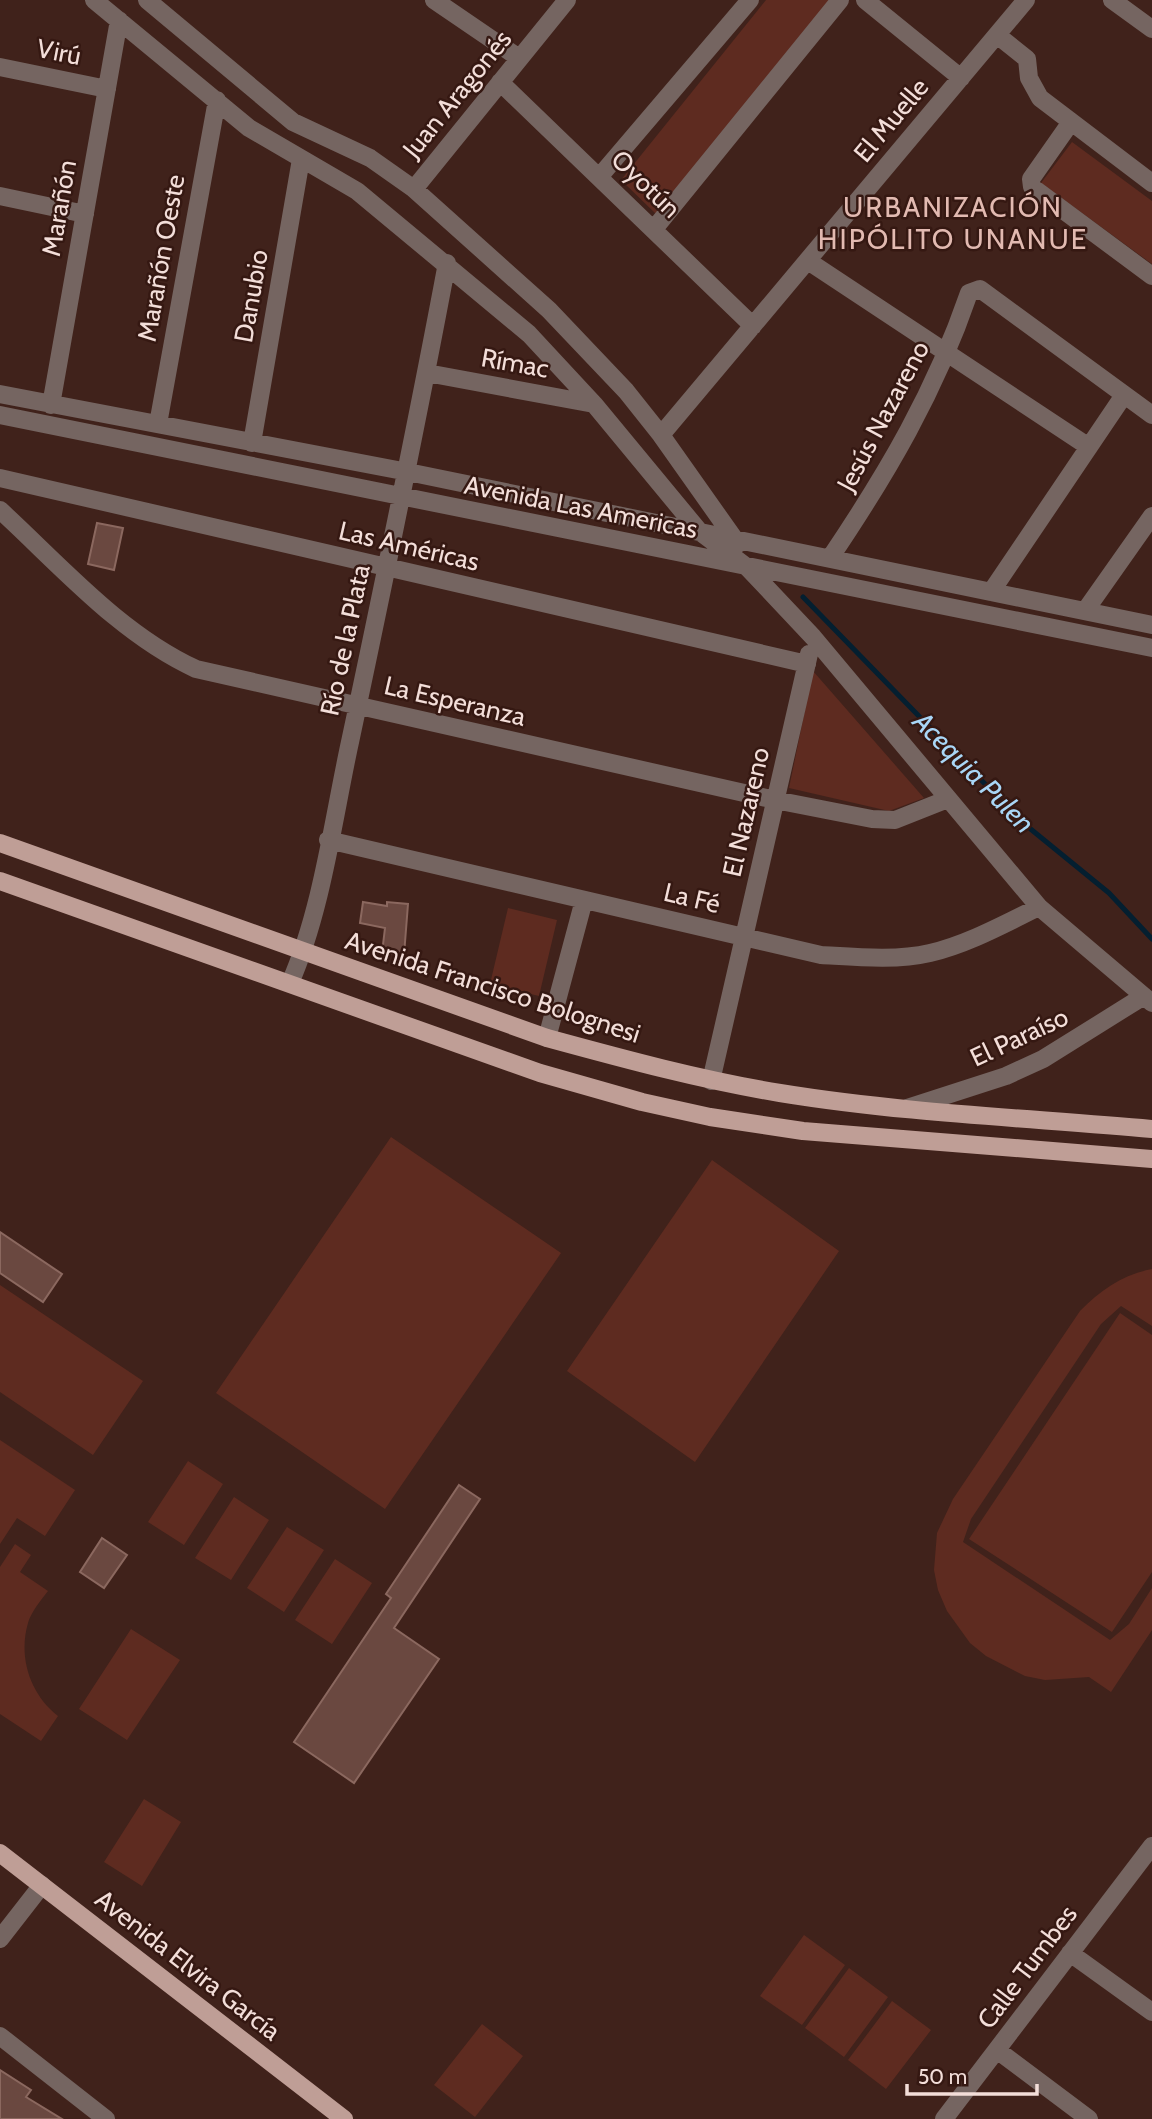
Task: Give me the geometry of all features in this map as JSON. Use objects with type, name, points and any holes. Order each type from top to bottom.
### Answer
[{"type":"main road","name":"Avenida Francisco Bolognesi","points":[[0,843],[547,1038],[711,1081],[834,1101],[1152,1129]]},
{"type":"main road","points":[[0,881],[540,1073],[642,1102],[710,1117],[803,1131],[1152,1159]]},
{"type":"main road","name":"Avenida Elvira García","points":[[0,1853],[344,2119]]},
{"type":"street","points":[[94,0],[249,128],[357,191],[447,263],[529,334],[594,404],[699,531],[748,568],[813,637],[1040,907],[1148,1000]]},
{"type":"street","points":[[147,0],[293,122],[370,158],[414,189],[549,310],[626,391],[662,435],[736,539],[748,568]]},
{"type":"street","points":[[434,0],[519,58]]},
{"type":"street","name":"Juan Aragonés","points":[[414,189],[566,0]]},
{"type":"street","points":[[600,176],[750,0]]},
{"type":"street","points":[[654,229],[840,0]]},
{"type":"street","points":[[865,0],[961,78]]},
{"type":"street","name":"El Muelle","points":[[662,435],[1026,0]]},
{"type":"street","points":[[1112,0],[1152,29]]},
{"type":"street","name":"Marañón","points":[[51,405],[119,20]]},
{"type":"street","points":[[997,35],[1027,59],[1029,78],[1040,98],[1152,183]]},
{"type":"street","name":"Virú","points":[[0,68],[107,89]]},
{"type":"street","name":"Oyotún","points":[[500,82],[753,326]]},
{"type":"street","name":"Marañón Oeste","points":[[158,424],[216,100]]},
{"type":"street","points":[[1071,122],[1031,179],[1032,187],[1152,276]]},
{"type":"street","name":"Danubio","points":[[252,443],[301,159]]},
{"type":"street","points":[[0,197],[85,214]]},
{"type":"street","points":[[808,261],[1089,447]]},
{"type":"street","name":"Río de la Plata","points":[[290,983],[304,951],[408,472],[447,263]]},
{"type":"street","name":"Jesús Nazareno","points":[[830,558],[901,446],[948,353],[969,293],[981,289],[1124,395]]},
{"type":"street","name":"Rímac","points":[[427,373],[594,404]]},
{"type":"street","name":"Avenida Las Americas","points":[[0,394],[408,472],[1152,625]]},
{"type":"street","points":[[991,592],[1124,395],[1152,415]]},
{"type":"street","name":"Avenida Las Americas","points":[[0,415],[1152,648]]},
{"type":"street","name":"Las Américas","points":[[0,478],[807,664]]},
{"type":"street","name":"La Esperanza","points":[[0,510],[127,626],[165,654],[197,669],[775,800],[895,820],[948,799]]},
{"type":"street","points":[[1085,611],[1152,516]]},
{"type":"street","name":"El Nazareno","points":[[711,1081],[813,637]]},
{"type":"street","name":"La Fé","points":[[328,840],[821,955],[873,957],[928,954],[969,940],[1040,907]]},
{"type":"street","points":[[547,1038],[584,900]]},
{"type":"street","name":"El Paraíso","points":[[907,1108],[1006,1076],[1043,1059],[1148,1000]]},
{"type":"street","name":"Calle Tumbes","points":[[944,2119],[1152,1846]]},
{"type":"street","points":[[0,1939],[42,1885]]},
{"type":"street","points":[[1070,1953],[1152,2012]]},
{"type":"street","points":[[0,2036],[106,2119]]},
{"type":"street","points":[[997,2050],[1089,2119]]},
{"type":"shaded area","points":[[766,0],[830,0],[656,214],[621,180]]},
{"type":"shaded area","points":[[1072,142],[1152,201],[1152,264],[1041,183]]},
{"type":"shaded area","points":[[813,671],[924,798],[889,811],[789,788]]},
{"type":"shaded area","points":[[508,908],[557,920],[539,996],[490,984]]},
{"type":"shaded area","points":[[391,1137],[561,1253],[385,1509],[216,1393]]},
{"type":"shaded area","points":[[712,1160],[839,1251],[695,1462],[567,1371]]},
{"type":"shaded area","points":[[1152,1269],[1152,1326],[1121,1306],[1101,1324],[971,1519],[963,1542],[1110,1640],[1129,1624],[1152,1588],[1152,1630],[1111,1692],[1089,1677],[1045,1680],[1025,1676],[986,1656],[970,1643],[947,1611],[938,1590],[934,1570],[937,1533],[953,1499],[1080,1311],[1113,1284]]},
{"type":"shaded area","points":[[0,1285],[143,1381],[93,1455],[0,1392]]},
{"type":"shaded area","points":[[1120,1313],[1152,1335],[1152,1572],[1112,1632],[969,1539]]},
{"type":"shaded area","points":[[0,1440],[75,1490],[45,1536],[17,1518],[0,1544]]},
{"type":"shaded area","points":[[188,1461],[223,1484],[184,1545],[148,1522]]},
{"type":"shaded area","points":[[234,1497],[269,1520],[231,1580],[195,1558]]},
{"type":"shaded area","points":[[287,1527],[324,1550],[284,1612],[247,1588]]},
{"type":"shaded area","points":[[15,1544],[31,1555],[20,1572],[48,1591],[29,1619],[25,1636],[29,1674],[40,1697],[58,1716],[41,1741],[0,1714],[0,1567]]},
{"type":"shaded area","points":[[335,1559],[372,1583],[332,1644],[295,1620]]},
{"type":"shaded area","points":[[131,1629],[180,1660],[127,1740],[79,1709]]},
{"type":"shaded area","points":[[144,1799],[181,1822],[142,1886],[104,1862]]},
{"type":"shaded area","points":[[804,1935],[845,1965],[802,2025],[760,1996]]},
{"type":"shaded area","points":[[849,1968],[888,1997],[844,2057],[805,2028]]},
{"type":"shaded area","points":[[892,2001],[931,2030],[886,2089],[848,2060]]},
{"type":"shaded area","points":[[482,2024],[523,2056],[475,2117],[434,2085]]},
{"type":"building","points":[[97,523],[123,528],[114,570],[88,564]]},
{"type":"building","points":[[363,902],[387,906],[387,902],[408,904],[404,955],[382,953],[385,928],[360,923]]},
{"type":"building","points":[[0,1232],[62,1274],[43,1302],[0,1273]]},
{"type":"building","points":[[459,1485],[480,1499],[394,1628],[439,1659],[354,1783],[294,1742],[391,1598],[386,1594]]},
{"type":"building","points":[[102,1538],[127,1555],[104,1588],[80,1572]]},
{"type":"building","points":[[0,2070],[31,2090],[26,2097],[62,2119],[0,2119]]},
{"type":"waterway","name":"Acequia Pulen","points":[[803,597],[1022,822],[1109,893],[1152,939]]},
{"type":"district","name":"URBANIZACIÓN HIPÓLITO UNANUE","points":[[953,223]]}]
